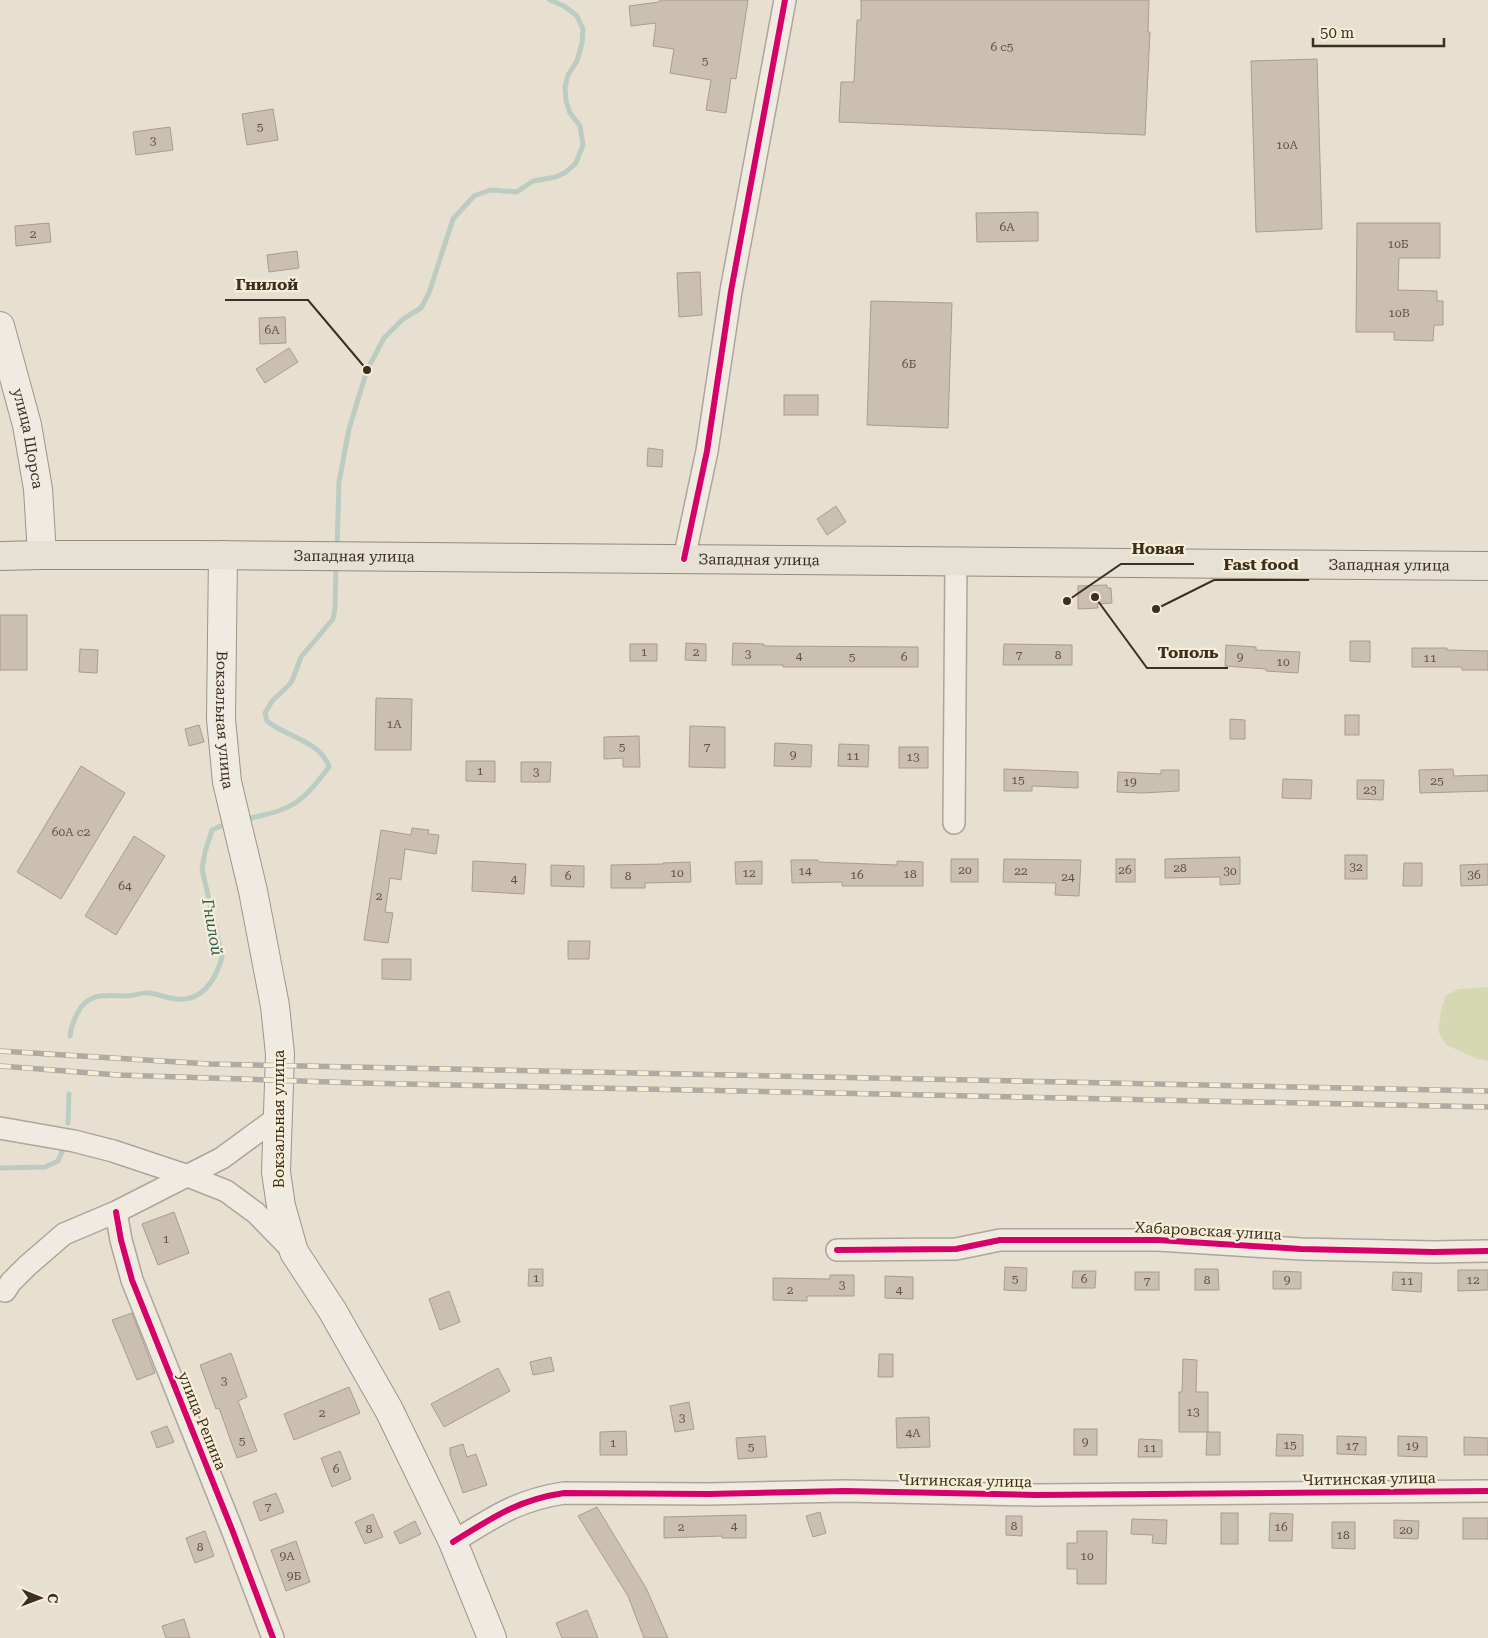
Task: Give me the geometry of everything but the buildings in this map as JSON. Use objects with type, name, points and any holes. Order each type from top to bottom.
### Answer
[{"type":"main road","name":"улица Щорса","points":[[0,326],[27,425],[38,489],[42,554]]},
{"type":"main road","name":"Западная улица","points":[[5,556],[42,554],[684,558],[1488,566]]},
{"type":"main road","name":"Вокзальная улица","points":[[223,555],[220,719],[227,782],[253,891],[275,1006],[280,1054],[276,1172],[281,1206],[294,1252],[332,1310],[389,1410],[453,1542],[492,1638]]},
{"type":"street","points":[[684,558],[707,451],[731,291],[785,0]]},
{"type":"street","points":[[954,823],[956,562]]},
{"type":"street","points":[[5,1291],[27,1266],[64,1234],[116,1212],[222,1158],[278,1117]]},
{"type":"street","points":[[0,1128],[74,1141],[106,1149],[188,1176],[226,1191],[256,1213],[294,1252]]},
{"type":"street","name":"улица Репина","points":[[116,1212],[121,1240],[132,1280],[233,1532],[273,1638]]},
{"type":"street","name":"Хабаровская улица","points":[[837,1250],[956,1249],[991,1241],[1010,1240],[1158,1240],[1301,1249],[1433,1252],[1488,1251]]},
{"type":"street","name":"Читинская улица","points":[[453,1542],[509,1508],[545,1496],[564,1493],[709,1494],[845,1491],[1036,1495],[1488,1491]]},
{"type":"green space","points":[[1488,987],[1488,1061],[1478,1059],[1446,1045],[1438,1031],[1441,1010],[1446,995],[1459,989]]},
{"type":"waterway","name":"Гнилой","points":[[337,548],[339,482],[349,429],[367,370],[384,338],[403,319],[421,308],[429,293],[453,219],[474,196],[490,190],[517,192],[533,181],[556,177],[566,172],[576,163],[583,145],[580,126],[570,113],[566,101],[565,87],[568,75],[577,61],[582,43],[583,29],[577,16],[564,6],[550,0]]},
{"type":"waterway","name":"Гнилой","points":[[250,818],[277,811],[296,802],[312,788],[329,767],[319,751],[302,740],[275,727],[267,721],[265,713],[272,701],[292,681],[301,657],[333,619],[336,564]]},
{"type":"waterway","name":"Гнилой","points":[[70,1036],[72,1025],[81,1007],[92,998],[104,995],[129,996],[146,993],[185,999],[200,993],[212,981],[222,957],[202,869],[212,830],[223,825]]},
{"type":"waterway","name":"Гнилой","points":[[68,1123],[69,1094]]},
{"type":"waterway","name":"Гнилой","points":[[0,1168],[45,1167],[58,1161],[64,1147]]},
{"type":"railway","points":[[0,1051],[210,1064],[1488,1091]]},
{"type":"railway","points":[[0,1066],[118,1075],[360,1083],[1488,1107]]},
{"type":"cycle path","points":[[684,559],[707,451],[731,291],[785,0]]},
{"type":"cycle path","points":[[116,1212],[121,1240],[132,1280],[233,1532],[273,1638]]},
{"type":"cycle path","points":[[837,1250],[956,1249],[1000,1240],[1158,1240],[1301,1249],[1433,1252],[1488,1251]]},
{"type":"cycle path","points":[[453,1542],[519,1505],[564,1493],[709,1494],[845,1491],[1036,1495],[1488,1491]]},
{"type":"place","name":"Гнилой","points":[[367,370]]},
{"type":"place","name":"Тополь","points":[[1095,597]]},
{"type":"place","name":"Новая","points":[[1067,601]]},
{"type":"place","name":"Fast food","points":[[1156,609]]}]
